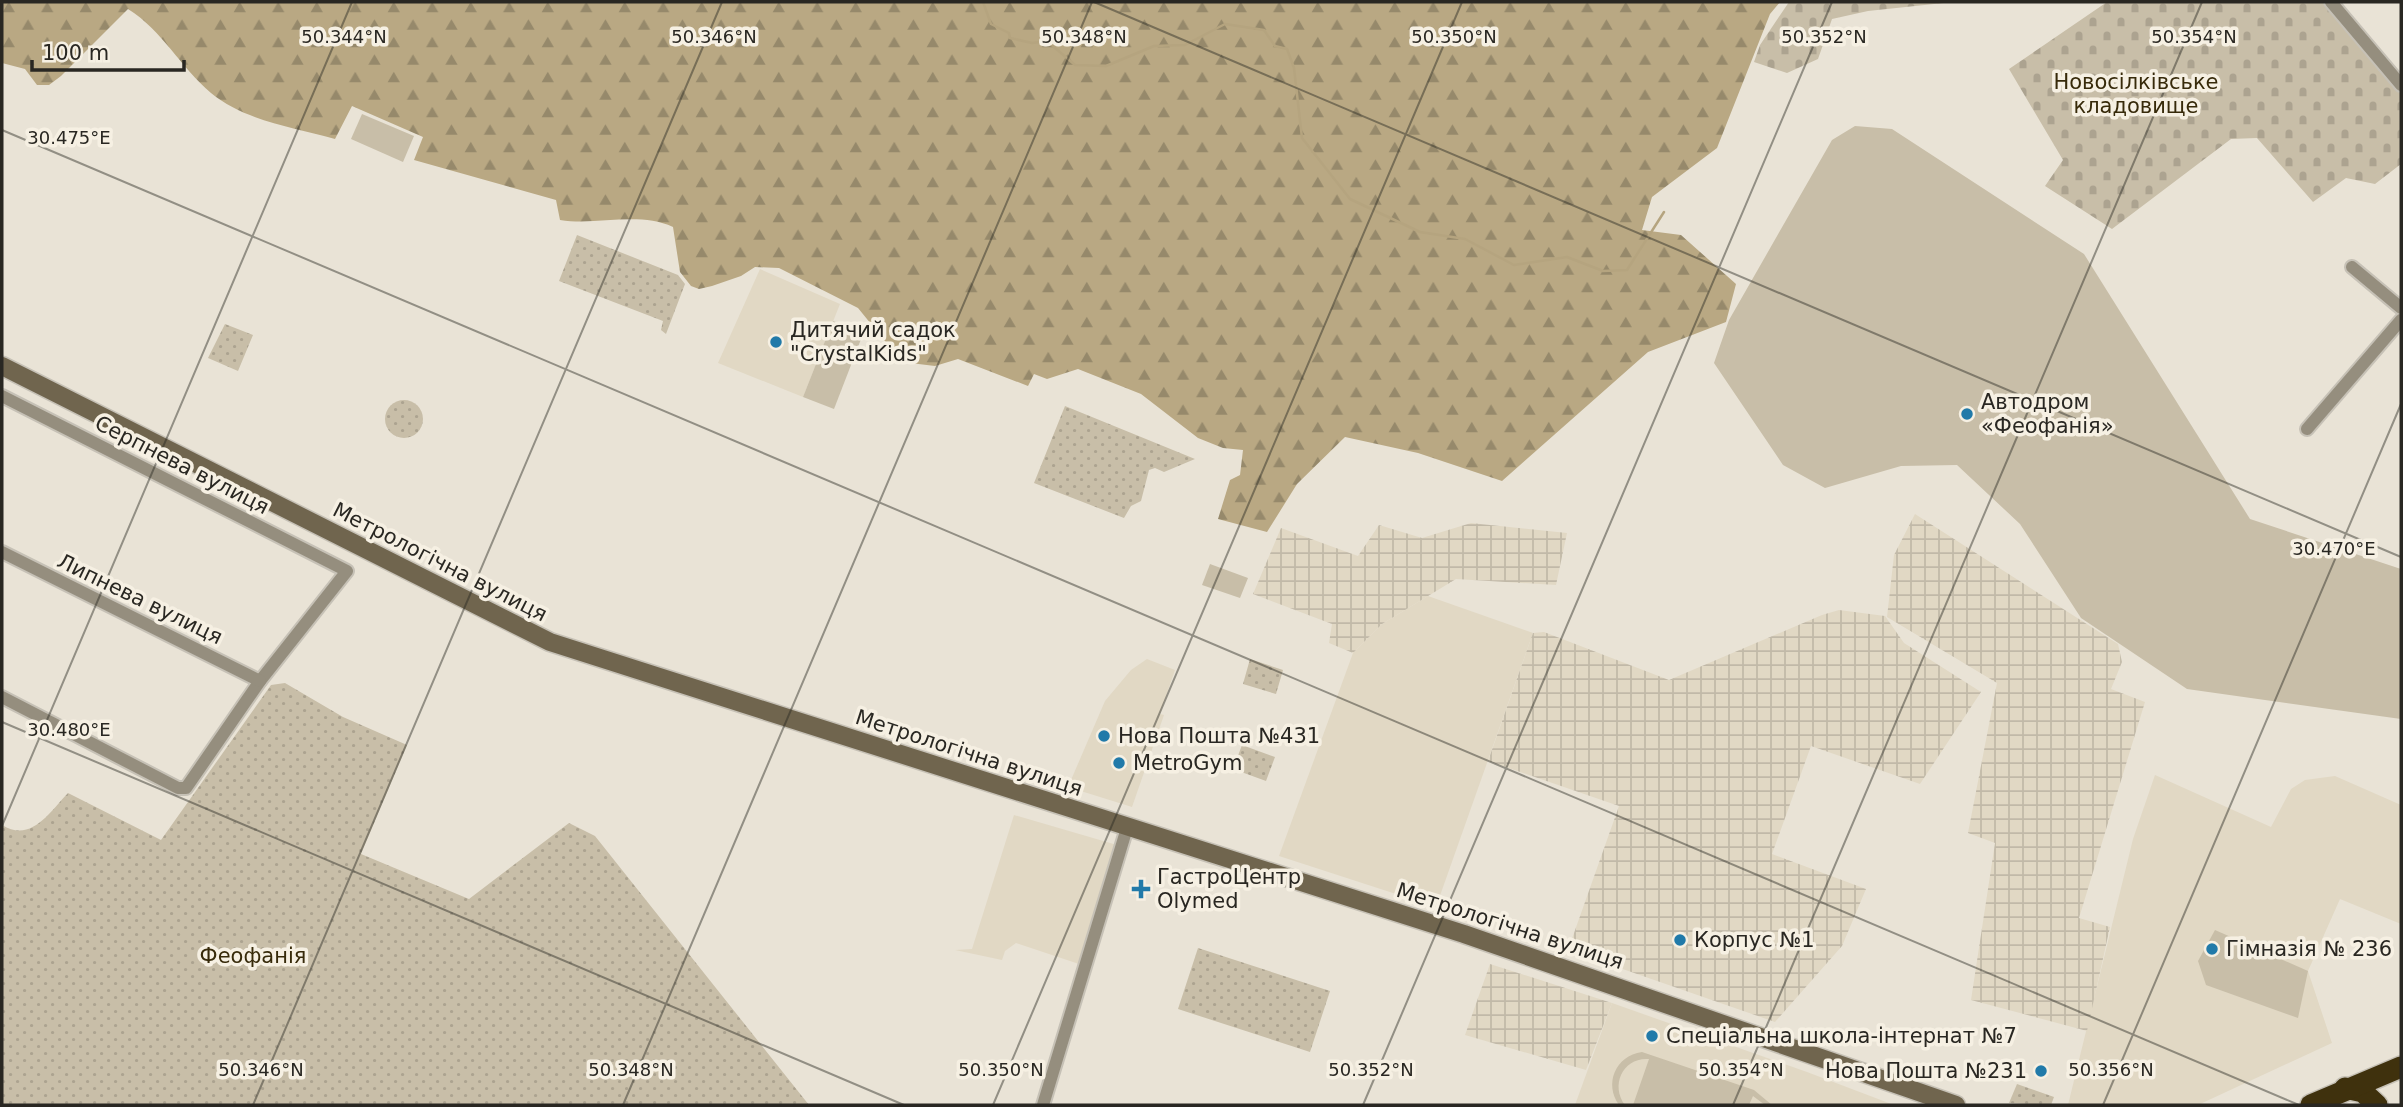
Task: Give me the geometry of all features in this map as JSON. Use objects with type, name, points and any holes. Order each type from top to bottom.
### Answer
[{"type":"highway","points":[[2311,1105],[2345,1088],[2401,1067]]},
{"type":"highway","points":[[2345,1088],[2363,1091],[2377,1105]]},
{"type":"street","points":[[2331,2],[2401,85]]},
{"type":"street","points":[[2352,267],[2401,308]]},
{"type":"street","points":[[2307,429],[2401,320]]},
{"type":"street","name":"Метрологічна вулиця","points":[[2,368],[550,642],[1619,986],[1956,1105]]},
{"type":"street","name":"Серпнева вулиця","points":[[2,396],[345,569],[346,573],[260,681]]},
{"type":"street","name":"Липнева вулиця","points":[[2,552],[260,681]]},
{"type":"street","points":[[2,697],[178,788],[188,786],[260,681]]},
{"type":"street","points":[[1043,1105],[1127,828]]},
{"type":"shaded area","name":"Дитячий садок \"CrystalKids\"","points":[[760,269],[840,304],[803,397],[718,363]]},
{"type":"shaded area","points":[[1915,514],[2118,644],[2122,662],[2111,689],[2145,702],[2079,918],[2110,927],[2087,1031],[1971,1000],[1995,843],[1968,833],[1997,683],[1887,617],[1894,555]]},
{"type":"shaded area","points":[[1471,523],[1567,533],[1556,585],[1456,579],[1382,624],[1353,653],[1329,643],[1332,624],[1253,594],[1281,528],[1358,556],[1379,525],[1422,538]]},
{"type":"shaded area","points":[[1428,596],[1533,633],[1436,907],[1279,856],[1353,653],[1382,624]]},
{"type":"shaded area","points":[[1839,610],[1885,616],[1904,643],[1981,692],[1920,784],[1811,746],[1772,854],[1866,889],[1842,946],[1775,1022],[1568,950],[1619,806],[1488,761],[1533,633],[1544,632],[1669,680]]},
{"type":"shaded area","points":[[1147,659],[1175,670],[1160,714],[1164,715],[1132,807],[1068,787],[1105,701],[1131,670]]},
{"type":"shaded area","name":"Гімназія № 236","points":[[2155,775],[2271,827],[2291,789],[2305,780],[2335,776],[2401,805],[2401,924],[2340,899],[2308,971],[2332,1043],[2198,1105],[2068,1105],[2133,839]]},
{"type":"shaded area","points":[[1014,815],[1117,845],[1079,964],[1016,943],[1005,951],[1002,960],[955,950],[972,949]]},
{"type":"shaded area","points":[[1490,964],[1612,1003],[1586,1070],[1465,1035]]},
{"type":"shaded area","name":"Спеціальна школа-інтернат №7","points":[[1612,1003],[1807,1072],[1894,1105],[1575,1105]]},
{"type":"green space","points":[[2,2],[1780,2],[1770,14],[1717,148],[1652,197],[1642,230],[1681,235],[1736,284],[1726,322],[1648,352],[1502,481],[1418,453],[1345,437],[1297,484],[1267,532],[1218,519],[1230,480],[1240,475],[1243,450],[1223,448],[1198,438],[1141,394],[1078,369],[1047,379],[1034,374],[1028,386],[958,359],[935,366],[902,362],[858,308],[779,268],[755,267],[741,276],[712,286],[699,289],[691,286],[680,272],[673,227],[660,222],[632,219],[560,220],[556,200],[414,160],[423,137],[352,106],[335,139],[254,117],[224,103],[211,93],[161,38],[128,9],[61,76],[49,85],[37,85],[25,69],[2,63]]},
{"type":"green space","points":[[1789,2],[1953,2],[1868,11],[1832,19],[1818,59],[1787,73],[1754,62],[1760,45]]},
{"type":"green space","name":"Новосілківське кладовище","points":[[2107,2],[2331,2],[2401,85],[2401,164],[2375,184],[2346,178],[2313,202],[2257,138],[2231,139],[2112,229],[2045,186],[2063,160],[2009,69]]},
{"type":"green space","points":[[362,114],[414,136],[403,162],[351,139]]},
{"type":"green space","name":"Автодром «Феофанія»","points":[[1855,126],[1892,129],[2084,254],[2250,519],[2401,569],[2401,719],[2187,689],[2081,618],[2020,524],[1957,465],[1901,466],[1825,488],[1783,465],[1714,363],[1729,320],[1832,140]]},
{"type":"green space","points":[[577,235],[678,275],[685,284],[666,334],[661,330],[663,321],[559,281]]},
{"type":"green space","points":[[833,321],[863,334],[834,409],[803,397]]},
{"type":"green space","points":[[225,324],[253,335],[238,371],[208,358]]},
{"type":"green space","points":[[404,400],[417,406],[423,419],[417,432],[404,438],[391,432],[385,419],[391,406]]},
{"type":"green space","points":[[1065,406],[1195,459],[1164,472],[1155,468],[1149,470],[1141,501],[1131,506],[1124,518],[1034,483]]},
{"type":"green space","points":[[1210,564],[1248,578],[1240,598],[1202,585]]},
{"type":"green space","points":[[1250,659],[1283,670],[1276,694],[1243,684]]},
{"type":"green space","name":"Феофанія","points":[[285,683],[343,717],[407,745],[361,854],[469,899],[569,823],[595,836],[809,1105],[2,1105],[2,825],[12,830],[31,828],[46,817],[68,793],[161,840],[271,685]]},
{"type":"green space","points":[[1242,745],[1275,757],[1266,781],[1233,769]]},
{"type":"green space","points":[[2215,930],[2308,971],[2298,1018],[2206,985],[2198,961]]},
{"type":"green space","points":[[1198,948],[1330,991],[1310,1052],[1178,1009]]},
{"type":"green space","points":[[1642,1052],[1754,1090],[1772,1105],[1765,1105],[1753,1096],[1749,1105],[1633,1105],[1649,1059],[1626,1067],[1619,1081],[1625,1105],[1619,1105],[1612,1088],[1615,1072],[1625,1059]]},
{"type":"green space","points":[[2017,1084],[2054,1097],[2051,1105],[2009,1103]]},
{"type":"waterway","points":[[983,2],[991,24],[1009,33],[1010,38],[1032,43],[1047,41],[1075,65],[1106,66],[1154,46],[1185,45],[1225,24],[1264,30],[1275,46],[1287,49],[1294,68],[1302,138],[1350,199],[1420,232],[1465,239],[1514,265],[1567,257],[1603,271],[1627,270],[1664,212]]},
{"type":"place","name":"Дитячий садок \"CrystalKids\"","points":[[776,342]]},
{"type":"place","name":"Автодром «Феофанія»","points":[[1967,414]]},
{"type":"place","name":"Нова Пошта №431","points":[[1104,736]]},
{"type":"place","name":"MetroGym","points":[[1119,763]]},
{"type":"place","name":"ГастроЦентр Olymed","points":[[1141,889]]},
{"type":"place","name":"Корпус №1","points":[[1680,940]]},
{"type":"place","name":"Гімназія № 236","points":[[2212,949]]},
{"type":"place","name":"Спеціальна школа-інтернат №7","points":[[1652,1036]]},
{"type":"place","name":"Нова Пошта №231","points":[[2041,1071]]}]
